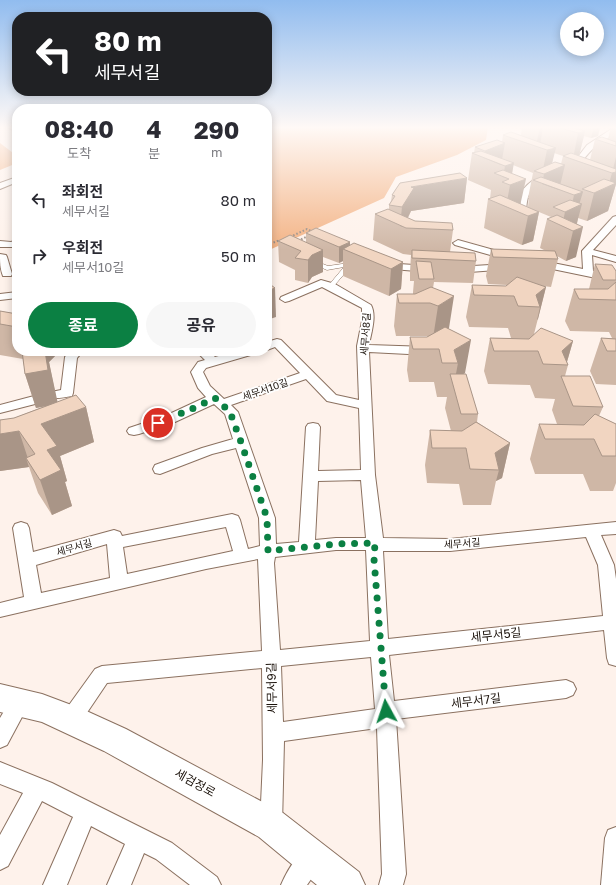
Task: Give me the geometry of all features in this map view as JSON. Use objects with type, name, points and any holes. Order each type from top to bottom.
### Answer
[{"type":"main road","name":"세검정로","points":[[10,700],[71,719],[115,740],[270,826],[346,885]]},
{"type":"street","points":[[512,226],[518,222],[522,215],[524,208],[524,195],[534,182],[563,168]]},
{"type":"street","points":[[0,186],[12,181]]},
{"type":"street","points":[[587,251],[608,233],[616,219]]},
{"type":"street","points":[[608,233],[616,239]]},
{"type":"street","points":[[458,243],[523,263]]},
{"type":"street","points":[[0,244],[12,245]]},
{"type":"street","points":[[587,251],[616,259]]},
{"type":"street","points":[[587,251],[588,272]]},
{"type":"street","points":[[0,257],[2,257],[8,274]]},
{"type":"street","points":[[374,262],[387,267],[467,270],[523,263],[543,264],[588,272],[616,282]]},
{"type":"street","points":[[285,298],[321,283],[331,286]]},
{"type":"street","name":"세무서8길","points":[[331,286],[367,307],[368,321],[363,348],[368,475],[375,543]]},
{"type":"street","points":[[0,297],[12,296]]},
{"type":"street","points":[[272,344],[277,343],[332,398],[365,405]]},
{"type":"street","points":[[363,348],[442,351]]},
{"type":"street","points":[[56,395],[67,393],[72,356]]},
{"type":"street","points":[[207,356],[213,362]]},
{"type":"street","points":[[233,356],[202,365],[197,372],[204,388],[230,412],[267,518],[268,551]]},
{"type":"street","name":"세무서10길","points":[[134,431],[170,419],[218,400],[308,374]]},
{"type":"street","points":[[0,408],[34,400]]},
{"type":"street","points":[[307,547],[313,427]]},
{"type":"street","points":[[160,469],[207,451],[241,442]]},
{"type":"street","points":[[311,476],[368,475]]},
{"type":"street","name":"세무서길","points":[[26,561],[114,536],[115,543],[232,520],[242,556]]},
{"type":"street","points":[[21,528],[34,602]]},
{"type":"street","name":"세무서길","points":[[0,610],[119,582],[268,551],[336,544],[375,543],[450,545],[616,528]]},
{"type":"street","points":[[591,531],[606,565],[616,658]]},
{"type":"street","points":[[115,543],[119,582]]},
{"type":"street","points":[[375,543],[374,559],[386,714],[392,822],[394,874],[391,885]]},
{"type":"street","name":"세무서9길","points":[[268,551],[266,563],[273,733],[273,790],[270,826]]},
{"type":"street","name":"세무서5길","points":[[380,648],[612,622]]},
{"type":"street","points":[[71,719],[102,675],[380,648]]},
{"type":"street","name":"세무서7길","points":[[273,733],[414,709],[566,689]]},
{"type":"street","name":"세검정로","points":[[0,738],[10,700]]},
{"type":"street","points":[[0,773],[37,788],[164,851],[209,885]]},
{"type":"street","points":[[0,858],[37,788]]},
{"type":"street","points":[[55,885],[86,812]]},
{"type":"street","points":[[119,885],[139,838]]},
{"type":"street","points":[[613,885],[616,838]]},
{"type":"street","points":[[293,885],[313,858]]},
{"type":"lane","points":[[304,259],[327,268],[348,265],[331,286]]},
{"type":"path","points":[[272,243],[307,229],[312,231],[316,233],[298,240],[304,259]]},
{"type":"shaded area","points":[[272,168],[420,168],[396,177],[384,198],[272,249]]},
{"type":"building","points":[[540,168],[557,168],[544,174],[534,171]]},
{"type":"building","points":[[598,168],[616,169],[616,172],[612,173]]},
{"type":"building","points":[[503,170],[526,179],[510,185],[502,182],[509,179],[494,173]]},
{"type":"building","points":[[460,173],[467,178],[411,187],[414,188],[402,207],[389,205],[395,196],[392,195],[400,183]]},
{"type":"building","points":[[541,177],[583,192],[574,195],[533,180]]},
{"type":"building","points":[[604,179],[616,183],[594,193],[582,189]]},
{"type":"building","points":[[500,195],[539,212],[528,216],[488,199]]},
{"type":"building","points":[[570,200],[582,204],[565,212],[553,207]]},
{"type":"building","points":[[388,209],[415,221],[452,223],[453,230],[406,228],[375,214]]},
{"type":"building","points":[[557,215],[583,227],[573,231],[547,219]]},
{"type":"building","points":[[316,228],[350,242],[339,247],[306,233]]},
{"type":"building","points":[[290,235],[323,250],[312,255],[308,260],[295,258],[301,251],[278,241]]},
{"type":"building","points":[[354,243],[403,262],[391,269],[343,249]]},
{"type":"building","points":[[491,249],[555,251],[558,259],[493,257]]},
{"type":"building","points":[[412,250],[475,253],[476,261],[412,258]]},
{"type":"building","points":[[416,261],[431,262],[434,279],[419,279]]},
{"type":"building","points":[[595,264],[612,265],[616,271],[616,280],[603,280]]},
{"type":"building","points":[[517,277],[546,287],[536,295],[540,307],[518,306],[514,296],[474,295],[472,285],[506,286]]},
{"type":"building","points":[[616,282],[616,300],[579,299],[574,289],[608,289]]},
{"type":"building","points":[[431,287],[454,296],[438,306],[430,303],[399,303],[397,294],[415,294]]},
{"type":"building","points":[[0,311],[12,313],[12,326],[0,324]]},
{"type":"building","points":[[445,327],[471,340],[454,350],[458,363],[442,363],[439,349],[413,349],[410,337],[427,337]]},
{"type":"building","points":[[541,328],[573,341],[562,351],[568,365],[543,364],[538,351],[494,351],[490,338],[529,339]]},
{"type":"building","points":[[601,338],[616,339],[616,351],[607,351]]},
{"type":"building","points":[[23,356],[46,356],[48,370],[25,374]]},
{"type":"building","points":[[450,374],[466,374],[478,414],[461,414]]},
{"type":"building","points":[[561,376],[590,376],[603,407],[573,406]]},
{"type":"building","points":[[76,395],[86,407],[41,424],[57,446],[47,450],[61,470],[40,480],[26,458],[35,454],[19,431],[0,434],[0,420],[14,418]]},
{"type":"building","points":[[595,414],[616,424],[616,456],[602,456],[594,439],[545,439],[539,424],[584,425]]},
{"type":"building","points":[[476,422],[510,443],[495,453],[499,470],[470,469],[466,448],[432,448],[430,430],[462,431]]},
{"type":"route","points":[[158,423],[215,398],[230,412],[267,518],[268,551],[336,544],[375,543],[374,559],[386,711]]}]
